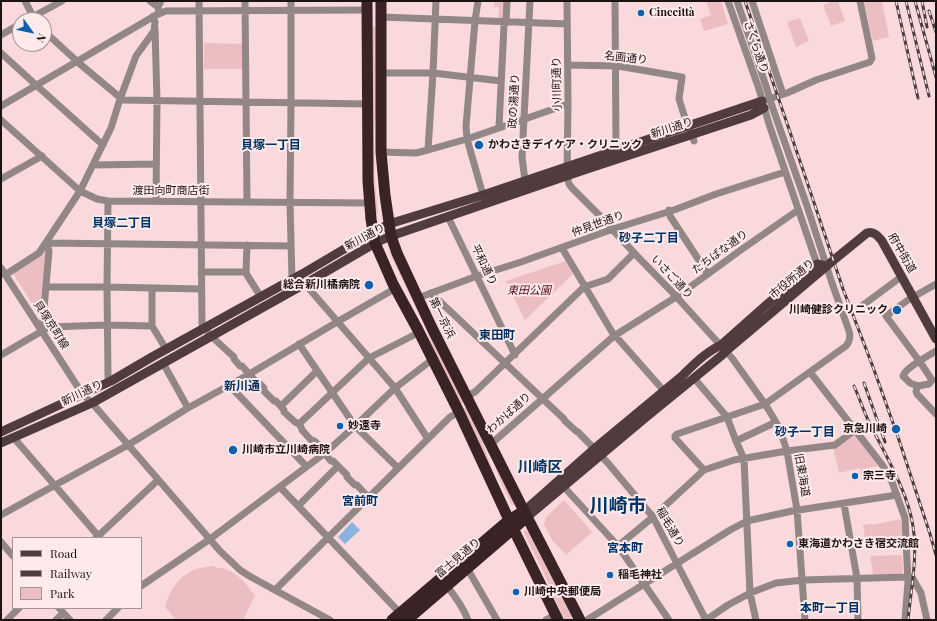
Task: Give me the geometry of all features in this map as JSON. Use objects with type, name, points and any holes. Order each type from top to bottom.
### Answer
[{"type":"highway","name":"第一京浜","points":[[381,1],[381,152],[391,236],[397,253],[418,298],[580,620]]},
{"type":"highway","points":[[367,6],[368,181],[369,203],[376,243],[396,288],[420,332],[459,412],[553,618]]},
{"type":"highway","name":"富士見通り","points":[[399,618],[526,514]]},
{"type":"highway","name":"富士見通り","points":[[399,618],[446,585],[467,568],[511,525]]},
{"type":"main road","name":"新川通り","points":[[1,444],[92,403],[376,243],[391,236],[692,134],[767,103]]},
{"type":"main road","name":"新川通り","points":[[1,432],[111,381],[389,224],[525,181],[568,175],[618,150],[692,134]]},
{"type":"main road","name":"府中街道","points":[[826,266],[867,234],[872,233],[877,235],[882,241],[936,339]]},
{"type":"main road","name":"市役所通り","points":[[526,514],[650,408],[694,378],[721,356],[723,348],[765,306],[817,264],[826,266]]},
{"type":"main road","name":"市役所通り","points":[[650,408],[664,391],[695,363],[709,352],[723,348],[826,266]]},
{"type":"main road","points":[[292,280],[305,284]]},
{"type":"main road","points":[[162,351],[163,363]]},
{"type":"main road","points":[[111,381],[116,390]]},
{"type":"main road","points":[[59,406],[64,416]]},
{"type":"main road","name":"市役所通り","points":[[526,514],[564,487],[597,452]]},
{"type":"street","points":[[25,1],[29,12]]},
{"type":"street","points":[[44,12],[62,1]]},
{"type":"street","points":[[150,1],[158,10]]},
{"type":"street","points":[[199,1],[202,324],[211,336],[234,357],[240,366],[242,366],[248,374],[264,388],[264,390],[274,401],[281,406],[284,412],[299,424],[311,440],[314,440],[332,461],[347,475],[347,477],[368,497]]},
{"type":"street","points":[[245,1],[247,202]]},
{"type":"street","points":[[290,1],[290,203],[292,280]]},
{"type":"street","points":[[428,150],[436,1]]},
{"type":"street","points":[[478,1],[466,126],[467,139],[484,195]]},
{"type":"street","points":[[499,128],[504,25],[506,22],[507,1]]},
{"type":"street","name":"政の湯通り","points":[[525,181],[522,157],[530,1]]},
{"type":"street","name":"小川町通り","points":[[567,1],[568,175]]},
{"type":"street","points":[[615,1],[616,144],[618,150]]},
{"type":"street","name":"さくら通り","points":[[728,1],[759,88],[767,103]]},
{"type":"street","name":"さくら通り","points":[[738,1],[766,86],[767,103]]},
{"type":"street","points":[[752,1],[783,94]]},
{"type":"street","points":[[767,103],[783,94],[816,80],[870,62],[872,58],[860,1]]},
{"type":"street","points":[[1,106],[77,62],[158,10],[290,11],[367,6]]},
{"type":"street","points":[[156,201],[155,22],[158,10]]},
{"type":"street","points":[[381,18],[567,24]]},
{"type":"street","points":[[6,275],[39,253],[80,191],[111,128],[136,56],[154,31],[155,27]]},
{"type":"street","points":[[1,35],[12,29]]},
{"type":"street","points":[[52,39],[123,100],[367,104]]},
{"type":"street","points":[[1,53],[103,145]]},
{"type":"street","name":"名画通り","points":[[568,65],[615,66],[682,77],[679,99],[692,134]]},
{"type":"street","points":[[381,73],[433,73],[501,81]]},
{"type":"street","points":[[767,103],[785,172],[817,264]]},
{"type":"street","points":[[704,470],[675,438],[677,434],[765,404],[846,346],[850,338],[850,331],[826,266],[807,206],[767,103]]},
{"type":"street","points":[[381,152],[416,153],[428,150],[467,139],[568,104]]},
{"type":"street","name":"渡田向町商店街","points":[[1,120],[80,191],[98,199],[108,201],[369,203]]},
{"type":"street","points":[[1,180],[42,156]]},
{"type":"street","points":[[93,165],[156,164]]},
{"type":"street","name":"仲見世通り","points":[[418,298],[613,229],[785,172]]},
{"type":"street","name":"いさご通り","points":[[568,175],[575,191],[613,229],[723,348]]},
{"type":"street","points":[[108,201],[108,376],[111,381]]},
{"type":"street","points":[[670,210],[670,216],[708,274]]},
{"type":"street","name":"たちばな通り","points":[[542,399],[614,336],[676,297],[798,210]]},
{"type":"street","name":"平和通り","points":[[448,217],[515,355]]},
{"type":"street","points":[[46,243],[292,246]]},
{"type":"street","points":[[40,329],[43,320],[49,251],[46,243]]},
{"type":"street","points":[[247,245],[246,272],[261,297]]},
{"type":"street","points":[[562,248],[584,288],[614,336],[664,391]]},
{"type":"street","points":[[467,397],[476,391],[506,364],[584,288],[608,279],[634,253]]},
{"type":"street","name":"貝塚京町線","points":[[1,268],[83,395],[92,403],[220,551],[240,570],[330,620]]},
{"type":"street","points":[[201,272],[246,272]]},
{"type":"street","points":[[859,308],[902,277]]},
{"type":"street","points":[[305,284],[395,388],[428,439]]},
{"type":"street","points":[[936,284],[913,297],[886,316],[920,362],[932,380],[930,384],[918,386],[910,382],[903,376],[904,372],[920,362],[936,351]]},
{"type":"street","points":[[46,287],[201,289]]},
{"type":"street","points":[[152,288],[152,326],[162,351]]},
{"type":"street","points":[[1,515],[128,444],[396,288]]},
{"type":"street","points":[[431,293],[578,432],[597,452]]},
{"type":"street","points":[[1,355],[40,329],[49,327],[152,326]]},
{"type":"street","points":[[299,424],[369,358],[420,332]]},
{"type":"street","points":[[299,344],[355,426],[398,468]]},
{"type":"street","name":"旧東海道","points":[[723,348],[765,404],[776,422],[787,451],[797,510],[805,620]]},
{"type":"street","points":[[142,585],[210,539],[325,453],[395,388],[433,359]]},
{"type":"street","points":[[163,363],[188,408]]},
{"type":"street","points":[[281,406],[317,371]]},
{"type":"street","points":[[810,372],[883,466],[897,495],[905,518],[908,582],[904,620]]},
{"type":"street","points":[[694,378],[727,417],[744,459],[750,593],[756,620]]},
{"type":"street","points":[[229,385],[306,466]]},
{"type":"street","points":[[918,386],[916,391],[917,394],[935,410]]},
{"type":"street","name":"わかば通り","points":[[491,444],[542,399]]},
{"type":"street","points":[[275,590],[450,417],[459,412]]},
{"type":"street","points":[[736,441],[776,422]]},
{"type":"street","points":[[618,546],[653,517],[704,470],[734,460],[835,445],[855,430]]},
{"type":"street","points":[[14,438],[98,537],[158,480]]},
{"type":"street","name":"稲毛通り","points":[[597,452],[653,517],[706,620]]},
{"type":"street","points":[[298,506],[338,466]]},
{"type":"street","points":[[280,487],[328,537],[399,618]]},
{"type":"street","points":[[564,487],[618,546],[669,620]]},
{"type":"street","points":[[587,620],[730,530],[747,521],[797,510],[897,495]]},
{"type":"street","points":[[844,504],[857,578],[858,620]]},
{"type":"street","points":[[1,542],[12,555]]},
{"type":"street","points":[[467,568],[497,620]]},
{"type":"street","points":[[706,620],[728,604],[750,593],[776,583],[803,580],[912,577],[921,593],[926,620]]},
{"type":"street","points":[[446,585],[454,594],[468,620]]},
{"type":"street","points":[[7,620],[19,609]]},
{"type":"street","points":[[106,620],[117,609]]},
{"type":"street","points":[[56,620],[61,610],[70,620]]},
{"type":"green space","points":[[495,1],[505,1],[504,20],[498,20],[499,7],[494,7]]},
{"type":"green space","points":[[706,1],[721,1],[728,24],[704,31],[700,19],[711,15]]},
{"type":"green space","points":[[833,1],[838,1],[845,21],[831,26],[823,5]]},
{"type":"green space","points":[[864,1],[882,1],[889,37],[873,41]]},
{"type":"green space","points":[[800,18],[809,41],[796,47],[787,22]]},
{"type":"green space","points":[[372,27],[377,27],[377,103],[374,130],[375,183],[378,213],[376,214],[373,193]]},
{"type":"green space","points":[[204,43],[244,44],[243,69],[204,69]]},
{"type":"green space","points":[[46,251],[42,316],[40,316],[14,273]]},
{"type":"green space","points":[[391,251],[464,402],[460,404],[389,252]]},
{"type":"green space","name":"東田公園","points":[[566,261],[573,274],[525,320],[506,281]]},
{"type":"green space","points":[[467,407],[476,424],[496,480],[509,506],[508,506],[463,409]]},
{"type":"green space","points":[[854,434],[878,466],[868,468],[869,476],[863,477],[860,468],[839,473],[833,447]]},
{"type":"green space","points":[[490,453],[515,504],[514,505],[511,504]]},
{"type":"green space","points":[[564,500],[592,532],[566,555],[552,540],[544,524],[546,517]]},
{"type":"green space","points":[[900,519],[902,536],[865,538],[863,525],[873,525]]},
{"type":"green space","points":[[527,529],[575,620],[565,620],[524,533]]},
{"type":"green space","points":[[902,555],[903,571],[901,575],[873,574],[870,556]]},
{"type":"green space","points":[[212,566],[228,570],[236,575],[247,585],[255,596],[243,620],[176,620],[165,607],[173,588],[181,578],[193,570]]},
{"type":"water","points":[[352,522],[360,530],[345,544],[338,537]]},
{"type":"railway","points":[[745,1],[843,289],[898,437],[936,555]]},
{"type":"railway","points":[[896,1],[918,98]]},
{"type":"railway","points":[[906,1],[929,96]]},
{"type":"railway","points":[[915,1],[936,77]]},
{"type":"railway","points":[[922,1],[927,27]]},
{"type":"railway","points":[[929,11],[936,32]]},
{"type":"railway","points":[[864,383],[885,442]]},
{"type":"railway","points":[[854,386],[868,420],[888,458],[906,498],[910,512],[915,549],[914,573],[908,620]]},
{"type":"place","name":"Cinecittà","points":[[641,13]]},
{"type":"place","name":"かわさきデイケア・クリニック","points":[[479,145]]},
{"type":"place","name":"総合新川橘病院","points":[[369,285]]},
{"type":"place","name":"川崎健診クリニック","points":[[897,310]]},
{"type":"place","name":"妙遠寺","points":[[340,426]]},
{"type":"place","name":"京急川崎","points":[[896,429]]},
{"type":"place","name":"川崎市立川崎病院","points":[[233,450]]},
{"type":"place","name":"宗三寺","points":[[855,476]]},
{"type":"place","name":"東海道かわさき宿交流館","points":[[790,544]]},
{"type":"place","name":"稲毛神社","points":[[610,575]]},
{"type":"place","name":"川崎中央郵便局","points":[[516,592]]},
{"type":"district","name":"貝塚一丁目","points":[[271,145]]},
{"type":"district","name":"貝塚二丁目","points":[[122,223]]},
{"type":"district","name":"砂子二丁目","points":[[649,238]]},
{"type":"district","name":"東田町","points":[[497,335]]},
{"type":"district","name":"新川通","points":[[242,386]]},
{"type":"district","name":"砂子一丁目","points":[[805,432]]},
{"type":"district","name":"川崎区","points":[[540,467]]},
{"type":"district","name":"宮前町","points":[[360,501]]},
{"type":"district","name":"川崎市","points":[[618,506]]},
{"type":"district","name":"宮本町","points":[[625,548]]},
{"type":"district","name":"本町一丁目","points":[[830,608]]}]
